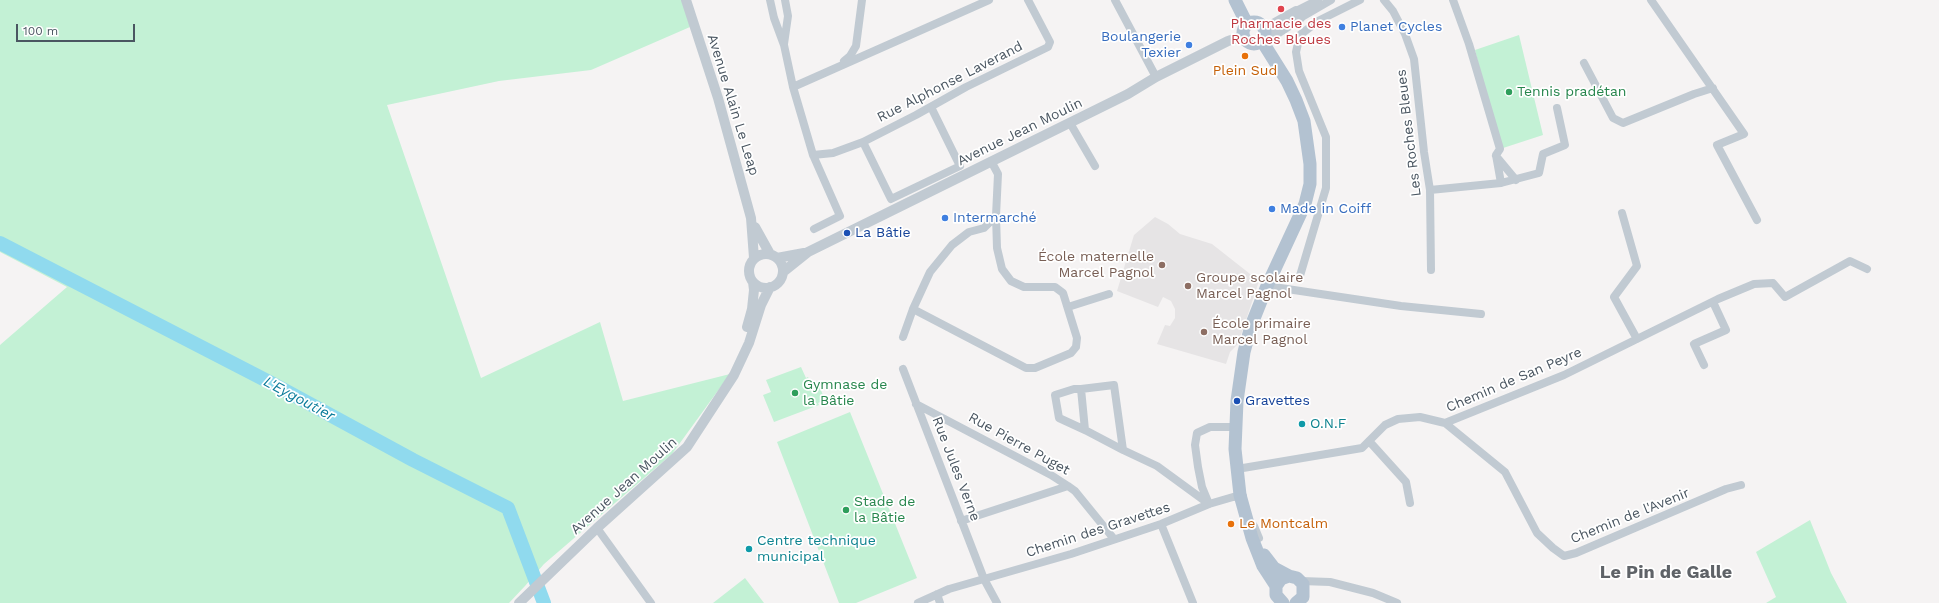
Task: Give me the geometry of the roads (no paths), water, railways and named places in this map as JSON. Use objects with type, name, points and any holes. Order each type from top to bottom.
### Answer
[{"type":"main road","points":[[1235,0],[1251,44],[1263,36]]},
{"type":"main road","points":[[1245,30],[1257,22],[1296,100],[1304,121],[1310,164],[1310,184],[1305,204],[1267,286],[1251,326],[1244,352],[1239,384],[1234,449],[1240,495],[1252,538],[1263,566],[1276,586],[1276,595],[1283,603]]},
{"type":"main road","points":[[1239,384],[1243,468],[1247,494],[1259,538],[1264,555],[1269,564],[1279,572],[1298,593]]},
{"type":"main road","points":[[1276,586],[1281,579],[1298,593]]},
{"type":"street","name":"Avenue Alain Le Leap","points":[[686,0],[718,98],[751,218],[754,258]]},
{"type":"street","points":[[770,0],[774,18],[784,45],[793,87],[813,155],[840,216],[814,229]]},
{"type":"street","points":[[784,45],[788,16],[785,0]]},
{"type":"street","points":[[839,66],[850,56],[856,46],[862,0]]},
{"type":"street","points":[[793,87],[989,0]]},
{"type":"street","name":"Rue Alphonse Laverand","points":[[813,155],[834,153],[863,142],[1050,44],[1028,0]]},
{"type":"street","points":[[1115,0],[1156,77]]},
{"type":"street","points":[[1263,36],[1277,32],[1318,0]]},
{"type":"street","points":[[1298,15],[1331,0]]},
{"type":"street","points":[[1299,279],[1326,188],[1326,137],[1299,71],[1296,52],[1297,46],[1300,35],[1318,21],[1360,0]]},
{"type":"street","name":"Les Roches Bleues","points":[[1384,0],[1393,11],[1414,59],[1424,152],[1430,190],[1431,270]]},
{"type":"street","points":[[1453,0],[1469,44],[1500,149],[1496,155],[1501,183]]},
{"type":"street","points":[[1651,0],[1744,134],[1717,146],[1757,220]]},
{"type":"street","name":"Avenue Jean Moulin","points":[[783,272],[808,252],[1128,94],[1156,77],[1228,41],[1245,30]]},
{"type":"street","points":[[1584,63],[1613,118],[1623,123],[1694,94],[1713,88]]},
{"type":"street","points":[[863,142],[891,199],[960,166],[931,107]]},
{"type":"street","points":[[1430,190],[1501,183],[1539,173],[1543,154],[1565,145],[1557,108]]},
{"type":"street","points":[[1070,122],[1094,166]]},
{"type":"street","points":[[1496,155],[1516,180]]},
{"type":"street","points":[[913,310],[1026,368],[1035,368],[1071,353],[1076,347],[1077,338],[1063,293],[1055,287],[1024,287],[1011,281],[1002,269],[998,248],[996,216],[998,174],[991,161]]},
{"type":"street","points":[[1622,213],[1637,266],[1614,297],[1637,339]]},
{"type":"street","points":[[903,337],[930,272],[952,245],[969,232],[984,228],[996,216]]},
{"type":"street","name":"Avenue Alain Le Leap","points":[[751,218],[773,256]]},
{"type":"street","name":"Avenue Jean Moulin","points":[[773,256],[808,252]]},
{"type":"street","points":[[761,254],[773,256],[782,264],[783,272],[780,281],[770,287],[761,287],[753,282],[749,270],[751,263],[754,258],[761,254]]},
{"type":"street","name":"Chemin de San Peyre","points":[[1243,468],[1362,448],[1385,425],[1398,419],[1420,417],[1445,423],[1564,375],[1713,302],[1754,284],[1773,283],[1784,297],[1850,261],[1867,269]]},
{"type":"street","name":"Avenue Jean Moulin","points":[[736,370],[752,309],[754,290],[753,282]]},
{"type":"street","points":[[1267,286],[1401,306],[1480,314]]},
{"type":"street","name":"Avenue Jean Moulin","points":[[519,603],[597,528],[681,455],[736,370],[749,343],[761,305],[770,287]]},
{"type":"street","points":[[1068,307],[1109,294]]},
{"type":"street","points":[[1704,364],[1694,344],[1726,330],[1713,302]]},
{"type":"street","name":"Rue Jules Verne","points":[[903,369],[984,579],[997,603]]},
{"type":"street","points":[[1123,450],[1114,385],[1081,389],[1074,388],[1055,394],[1059,418],[1085,430],[1123,450],[1157,466],[1210,504]]},
{"type":"street","points":[[1081,389],[1085,430]]},
{"type":"street","name":"Rue Pierre Puget","points":[[916,404],[1051,475],[1068,486],[1075,491],[1114,539]]},
{"type":"street","name":"Chemin de l'Avenir","points":[[1445,423],[1505,472],[1537,533],[1564,556],[1576,553],[1726,489],[1741,485]]},
{"type":"street","points":[[1210,504],[1202,487],[1198,467],[1195,445],[1197,434],[1210,427],[1236,426]]},
{"type":"street","points":[[1369,440],[1406,482],[1410,503]]},
{"type":"street","points":[[961,521],[1068,486]]},
{"type":"street","points":[[1240,495],[1243,496],[1259,538]]},
{"type":"street","name":"Chemin des Gravettes","points":[[918,603],[937,594],[1161,524],[1210,504],[1240,495]]},
{"type":"street","points":[[1161,524],[1193,603]]},
{"type":"street","points":[[597,528],[650,603]]},
{"type":"street","points":[[1298,593],[1318,584],[1330,582],[1373,593],[1397,603]]},
{"type":"street","points":[[1298,593],[1330,582]]},
{"type":"street","points":[[937,594],[940,603]]},
{"type":"waterway","name":"L'Eygoutier","points":[[0,243],[275,385],[413,460],[508,508],[544,603]]},
{"type":"place","name":"Pharmacie des Roches Bleues","points":[[1281,9]]},
{"type":"place","name":"Planet Cycles","points":[[1342,27]]},
{"type":"place","name":"Boulangerie Texier","points":[[1189,45]]},
{"type":"place","name":"Plein Sud","points":[[1245,56]]},
{"type":"place","name":"Tennis pradétan","points":[[1509,92]]},
{"type":"place","name":"Made in Coiff","points":[[1272,209]]},
{"type":"place","name":"Intermarché","points":[[945,218]]},
{"type":"place","name":"La Bâtie","points":[[847,233]]},
{"type":"place","name":"École maternelle Marcel Pagnol","points":[[1162,265]]},
{"type":"place","name":"Groupe scolaire Marcel Pagnol","points":[[1188,286]]},
{"type":"place","name":"École primaire Marcel Pagnol","points":[[1204,332]]},
{"type":"place","name":"Gymnase de la Bâtie","points":[[795,393]]},
{"type":"place","name":"Gravettes","points":[[1237,401]]},
{"type":"place","name":"O.N.F","points":[[1302,424]]},
{"type":"place","name":"Stade de la Bâtie","points":[[846,510]]},
{"type":"place","name":"Le Montcalm","points":[[1231,524]]},
{"type":"place","name":"Centre technique municipal","points":[[749,549]]},
{"type":"district","name":"Le Pin de Galle","points":[[1666,573]]}]
